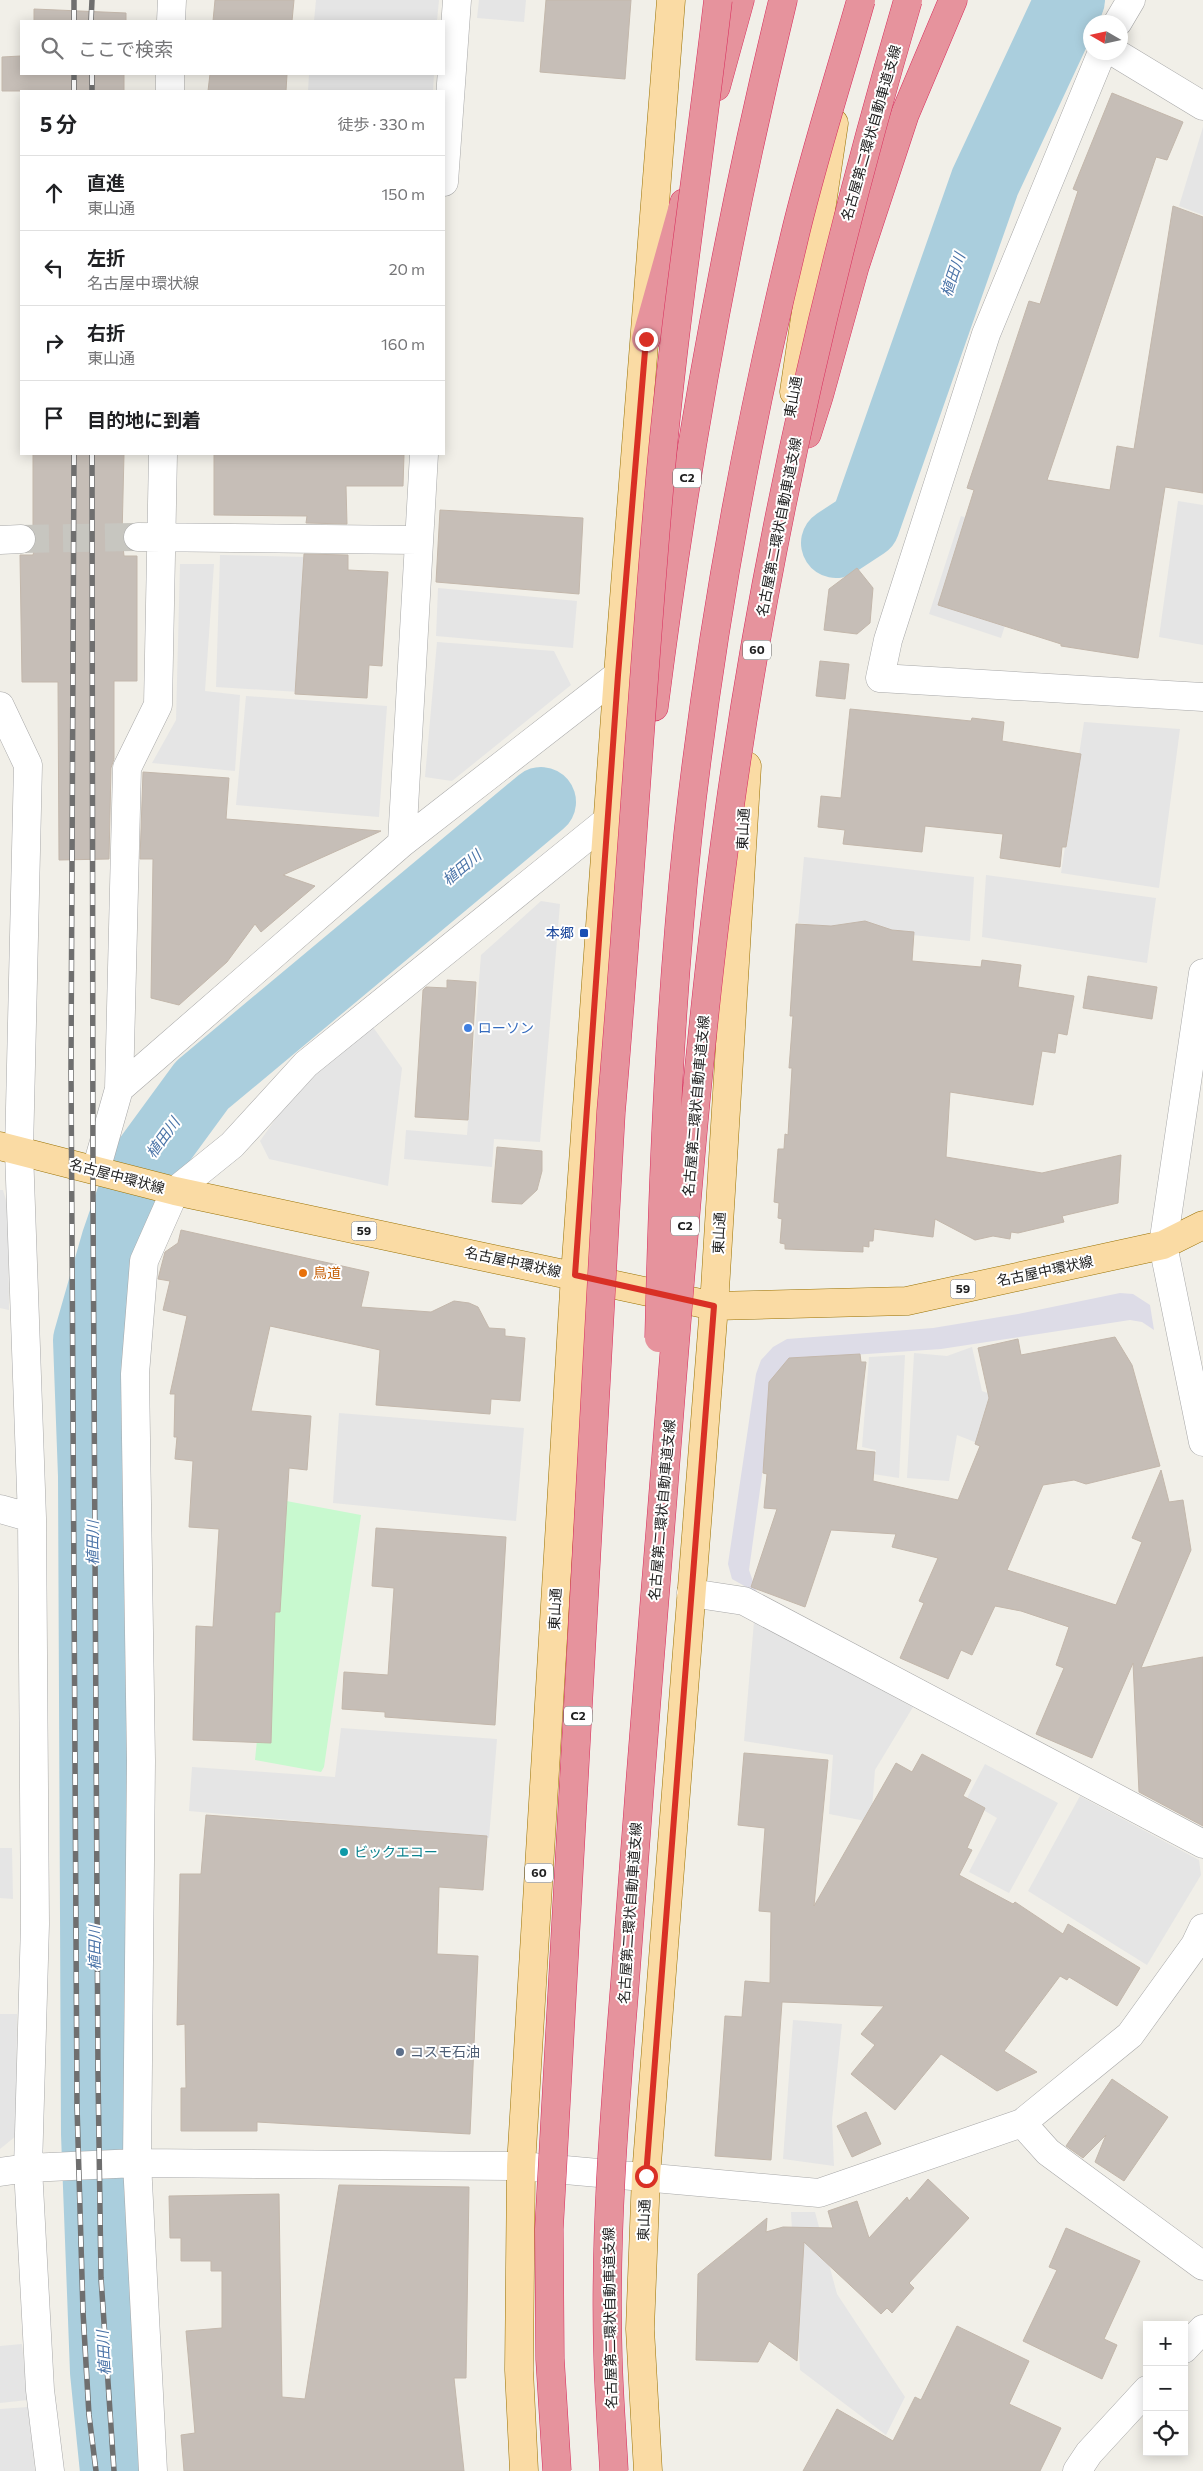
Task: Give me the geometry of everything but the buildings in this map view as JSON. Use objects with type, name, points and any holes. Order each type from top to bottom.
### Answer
[{"type":"highway","points":[[624,962],[660,471],[673,344],[718,0]]},
{"type":"highway","points":[[646,339],[740,0]]},
{"type":"highway","name":"C2","points":[[557,2471],[550,2359],[549,2229],[611,1112],[624,962],[660,659],[684,494],[714,322],[745,165],[783,0]]},
{"type":"highway","points":[[652,1623],[662,1190],[668,1067],[678,937],[700,745],[737,507],[765,367],[793,241],[861,0]]},
{"type":"highway","name":"名古屋第二環状自動車道支線","points":[[614,2471],[608,2355],[609,2228],[617,2082],[652,1623],[698,1069],[712,941],[735,775],[780,514],[810,370],[845,226],[908,0]]},
{"type":"highway","points":[[766,556],[819,396],[855,266],[905,114],[954,0]]},
{"type":"main road","name":"東山通","points":[[524,2471],[519,2370],[521,2166],[575,1275],[618,675],[646,339],[671,0]]},
{"type":"main road","name":"東山通","points":[[648,2471],[640,2329],[646,2176],[714,1306],[747,765],[766,556],[802,348],[852,0]]},
{"type":"main road","name":"名古屋中環状線","points":[[10,1149],[164,1188],[714,1306],[907,1301],[1163,1245],[1203,1225]]},
{"type":"street","points":[[172,0],[172,20]]},
{"type":"street","points":[[445,168],[457,0]]},
{"type":"street","points":[[1122,15],[1131,0]]},
{"type":"street","points":[[1099,60],[986,334],[888,640],[880,678],[1203,697]]},
{"type":"street","points":[[1127,60],[1203,106]]},
{"type":"street","points":[[170,75],[170,90]]},
{"type":"street","points":[[106,1173],[119,1090],[127,768],[158,705],[150,536],[163,455]]},
{"type":"street","points":[[402,843],[417,540],[424,455]]},
{"type":"street","points":[[150,536],[417,540]]},
{"type":"street","points":[[119,1090],[402,843],[618,675]]},
{"type":"street","points":[[0,706],[28,765],[10,1149],[32,1518],[35,1924],[28,2168],[40,2390],[50,2471]]},
{"type":"street","points":[[153,2471],[128,2164],[141,1761],[135,1374],[144,1261],[164,1188],[232,1145],[306,1064],[608,820]]},
{"type":"street","points":[[1203,974],[1163,1245],[1203,1442]]},
{"type":"street","points":[[0,1509],[32,1518]]},
{"type":"street","points":[[691,1592],[744,1601],[1203,1844]]},
{"type":"street","points":[[0,2172],[28,2168],[128,2164],[521,2166],[819,2193],[1022,2123],[1130,2035],[1195,1945],[1203,1928]]},
{"type":"street","points":[[1022,2123],[1048,2152],[1203,2266]]},
{"type":"street","points":[[1188,2345],[1203,2329]]},
{"type":"street","points":[[1078,2471],[1089,2452],[1143,2394]]},
{"type":"green space","points":[[281,1500],[361,1515],[324,1767],[321,1772],[255,1760]]},
{"type":"shaded area","points":[[316,0],[439,0],[437,20],[314,20]]},
{"type":"shaded area","points":[[479,0],[526,0],[524,22],[477,18]]},
{"type":"shaded area","points":[[309,75],[434,75],[433,90],[308,90]]},
{"type":"shaded area","points":[[1203,127],[1203,215],[1179,206]]},
{"type":"shaded area","points":[[1178,501],[1203,505],[1203,645],[1159,637]]},
{"type":"shaded area","points":[[961,516],[1032,539],[1001,638],[929,614]]},
{"type":"shaded area","points":[[220,555],[307,557],[300,692],[216,687]]},
{"type":"shaded area","points":[[180,564],[214,564],[205,691],[240,695],[235,771],[152,763],[176,720]]},
{"type":"shaded area","points":[[438,588],[577,601],[573,648],[436,636]]},
{"type":"shaded area","points":[[437,642],[554,651],[571,685],[452,781],[425,777]]},
{"type":"shaded area","points":[[246,696],[387,706],[379,817],[236,805]]},
{"type":"shaded area","points":[[1084,722],[1180,729],[1159,888],[1061,873]]},
{"type":"shaded area","points":[[804,857],[974,877],[970,941],[798,923]]},
{"type":"shaded area","points":[[986,875],[1156,898],[1147,963],[982,937]]},
{"type":"shaded area","points":[[541,901],[560,904],[540,1142],[494,1139],[492,1167],[404,1159],[406,1130],[467,1135],[481,955]]},
{"type":"shaded area","points":[[373,1027],[402,1068],[388,1186],[269,1159],[260,1141],[308,1073]]},
{"type":"shaded area","points":[[0,1190],[3,1190],[8,1207],[9,1310],[0,1308]]},
{"type":"shaded area","points":[[1120,1293],[1133,1294],[1150,1305],[1154,1330],[1142,1322],[1130,1320],[941,1349],[792,1359],[773,1395],[749,1570],[757,1593],[732,1579],[728,1564],[756,1374],[761,1360],[773,1347],[787,1339],[933,1328],[1018,1314]]},
{"type":"shaded area","points":[[972,1347],[982,1391],[1019,1405],[1005,1454],[957,1435],[949,1481],[907,1478],[914,1353],[947,1356]]},
{"type":"shaded area","points":[[905,1355],[899,1478],[873,1474],[876,1450],[862,1447],[869,1357]]},
{"type":"shaded area","points":[[339,1413],[524,1428],[516,1521],[333,1503]]},
{"type":"shaded area","points":[[754,1621],[913,1707],[875,1770],[871,1822],[829,1814],[833,1755],[744,1741]]},
{"type":"shaded area","points":[[341,1728],[497,1739],[489,1838],[189,1811],[192,1767],[335,1777]]},
{"type":"shaded area","points":[[985,1764],[1058,1803],[1009,1893],[969,1872],[997,1818],[966,1800]]},
{"type":"shaded area","points":[[1080,1796],[1199,1860],[1201,1875],[1147,1965],[1028,1891]]},
{"type":"shaded area","points":[[0,1848],[12,1848],[13,1899],[0,1898]]},
{"type":"shaded area","points":[[0,2014],[17,2014],[16,2136],[0,2149]]},
{"type":"shaded area","points":[[793,2020],[842,2024],[832,2120],[834,2166],[783,2159]]},
{"type":"shaded area","points":[[791,2212],[815,2212],[837,2294],[905,2397],[886,2435],[800,2370]]},
{"type":"shaded area","points":[[22,2344],[28,2400],[0,2403],[0,2346]]},
{"type":"shaded area","points":[[28,2407],[35,2471],[0,2471],[0,2409]]},
{"type":"waterway","name":"植田川","points":[[836,543],[865,524],[985,182],[1070,0]]},
{"type":"waterway","name":"植田川","points":[[115,2471],[105,2372],[96,2134],[93,1476],[88,1340],[116,1242],[142,1167],[202,1085],[541,802]]},
{"type":"tunnel","points":[[21,539],[138,537]]},
{"type":"railway","points":[[74,0],[74,20]]},
{"type":"railway","points":[[91,20],[92,0]]},
{"type":"railway","points":[[74,75],[74,90]]},
{"type":"railway","points":[[92,75],[92,90]]},
{"type":"railway","points":[[74,455],[71,1067],[77,2106],[83,2312],[89,2415],[96,2471]]},
{"type":"railway","points":[[92,455],[93,1205],[98,2074],[101,2278],[114,2471]]},
{"type":"place","name":"本郷","points":[[584,933]]},
{"type":"place","name":"ローソン","points":[[468,1028]]},
{"type":"place","name":"鳥道","points":[[303,1273]]},
{"type":"place","name":"ビックエコー","points":[[344,1852]]},
{"type":"place","name":"コスモ石油","points":[[400,2052]]},
{"type":"route","points":[[646,339],[618,675],[575,1275],[714,1306],[646,2176]]}]
